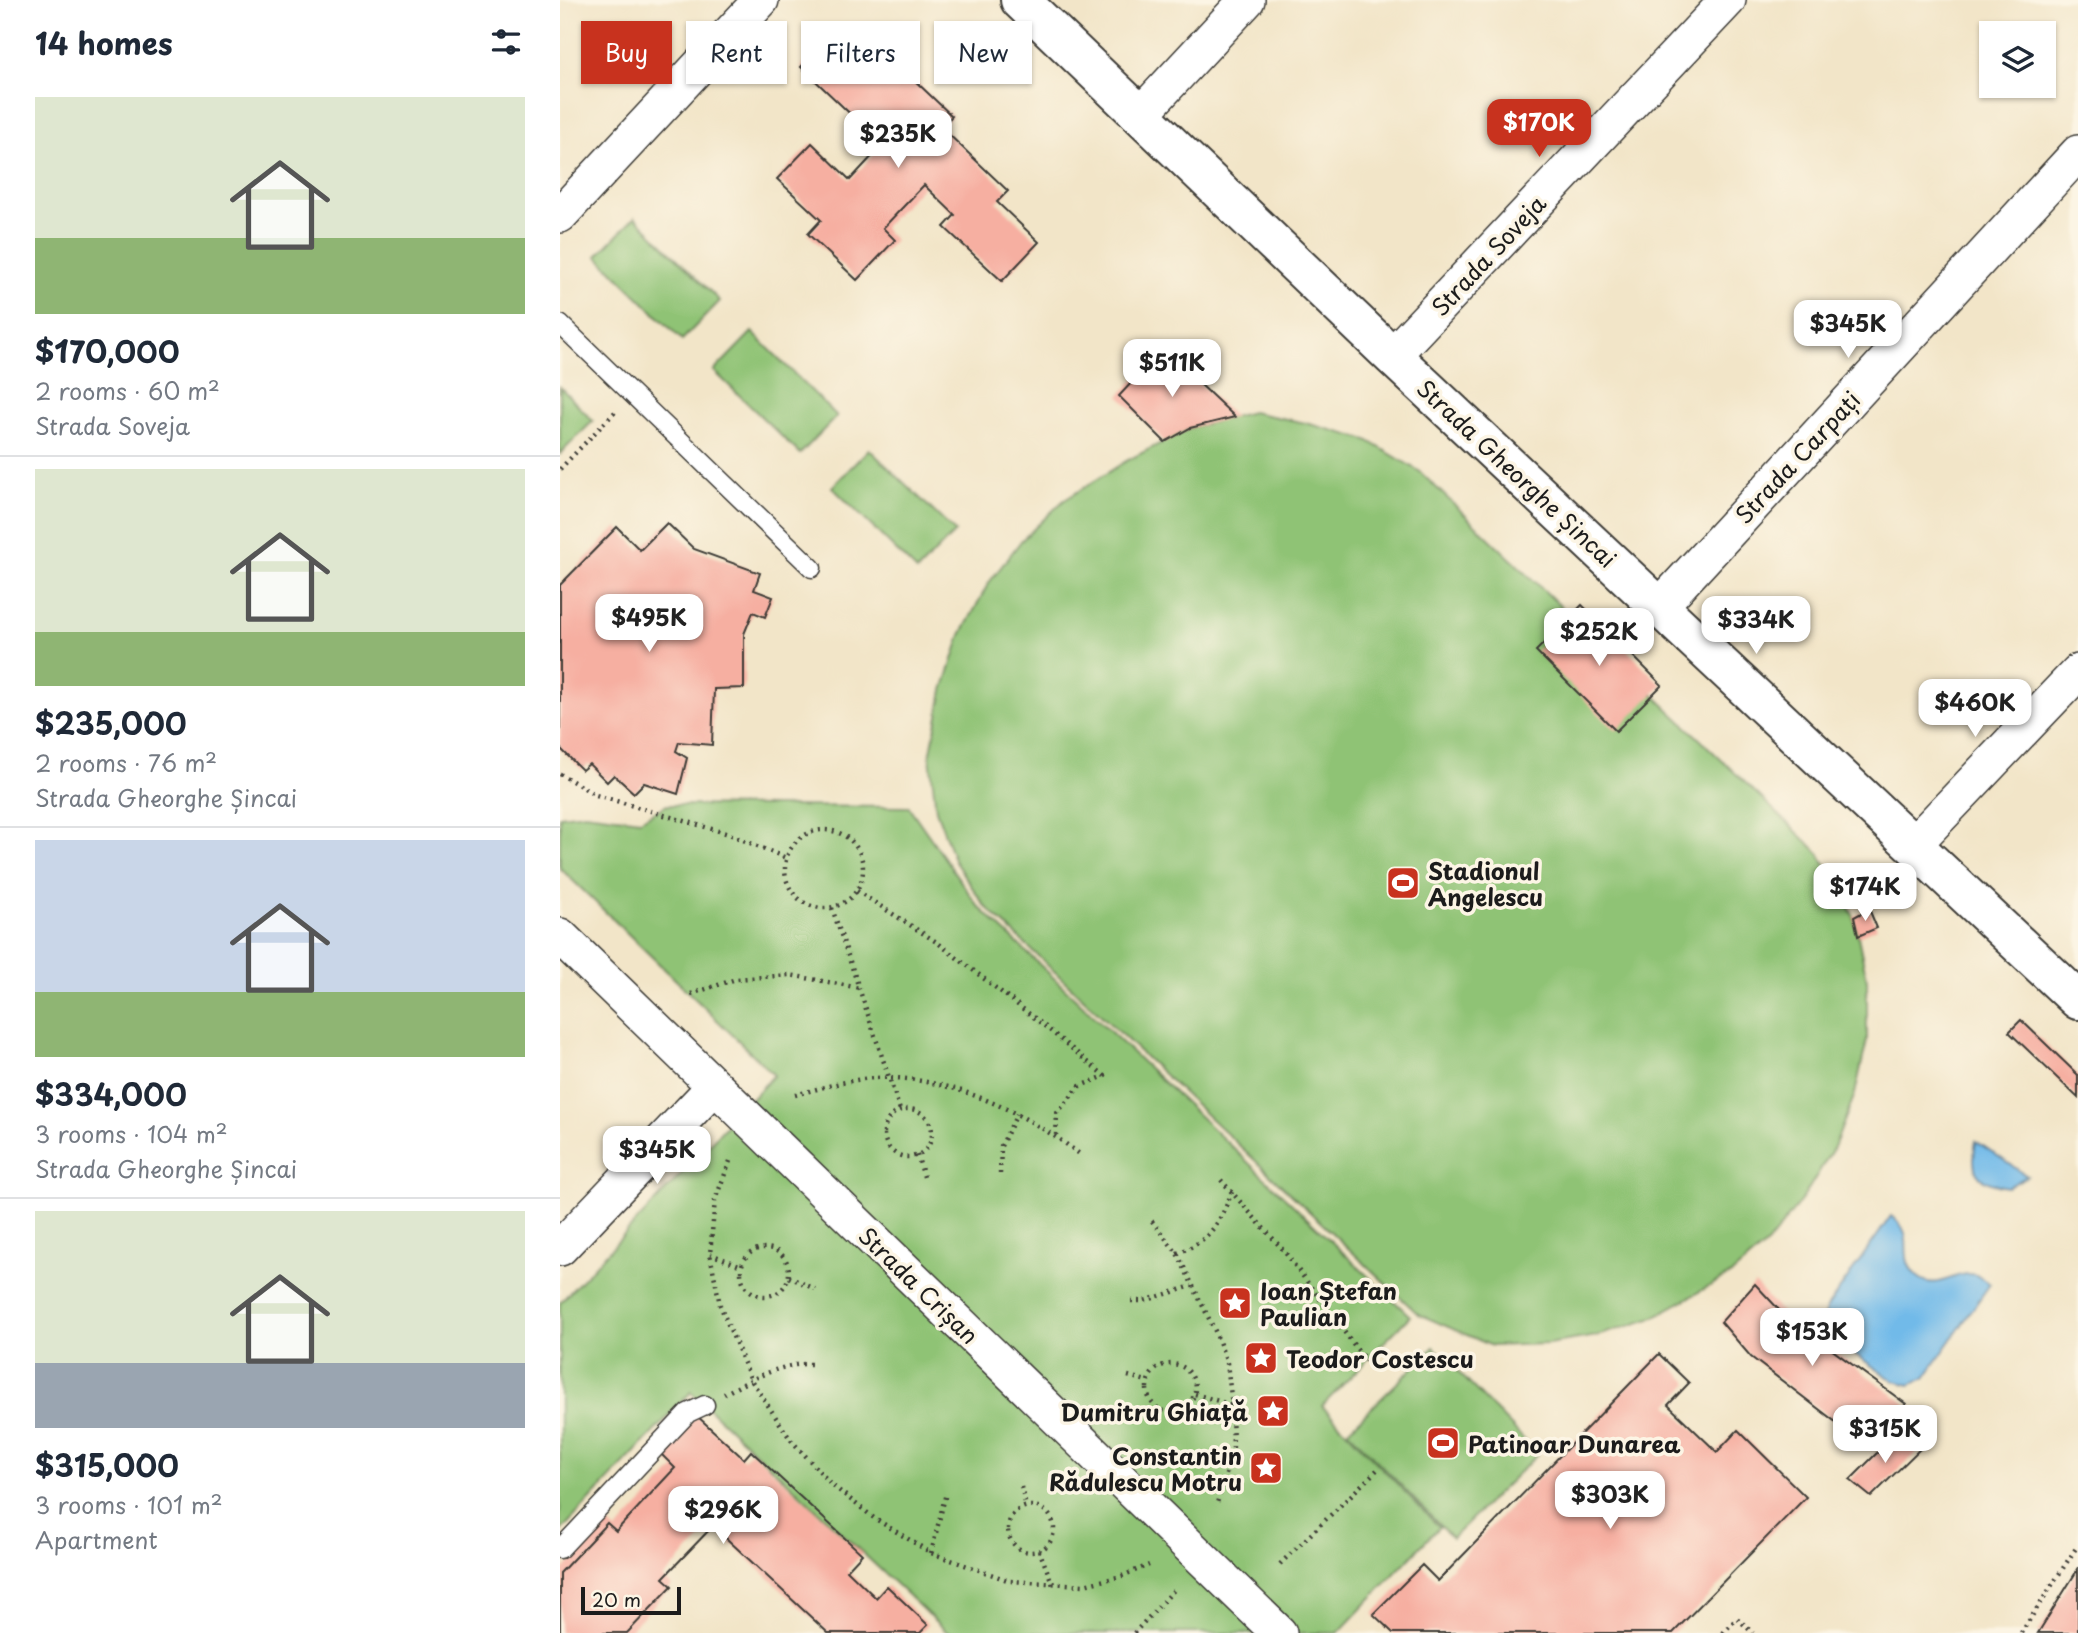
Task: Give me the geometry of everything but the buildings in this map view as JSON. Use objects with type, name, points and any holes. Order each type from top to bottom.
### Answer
[{"type":"street","points":[[560,215],[761,0]]},
{"type":"street","name":"Strada Gheorghe Șincai","points":[[1020,0],[1392,356],[2078,1000]]},
{"type":"street","points":[[1140,114],[1247,0]]},
{"type":"street","name":"Strada Soveja","points":[[1392,356],[1728,0]]},
{"type":"street","name":"Strada Carpați","points":[[1660,606],[2078,153]]},
{"type":"street","points":[[1913,845],[2078,672]]},
{"type":"street","name":"Strada Crișan","points":[[560,936],[1279,1633]]},
{"type":"street","points":[[560,1248],[715,1086]]},
{"type":"lane","points":[[560,324],[812,568]]},
{"type":"lane","points":[[560,1549],[688,1413],[705,1405]]},
{"type":"path","points":[[560,469],[632,394]]},
{"type":"path","points":[[560,774],[596,795],[729,834],[786,859]]},
{"type":"path","points":[[822,829],[835,831],[856,844],[862,855],[864,868],[857,891],[850,899],[832,908],[819,908],[806,904],[795,896],[788,885],[786,859],[791,847],[800,838],[822,829]]},
{"type":"path","points":[[857,891],[938,943],[1105,1076],[1080,1086],[1057,1113],[1056,1136]]},
{"type":"path","points":[[832,908],[900,1110]]},
{"type":"path","points":[[691,994],[736,979],[790,975],[860,988]]},
{"type":"path","points":[[795,1096],[864,1079],[911,1080],[965,1091],[1017,1114],[1056,1136],[1082,1156]]},
{"type":"path","points":[[900,1110],[916,1110],[932,1128],[929,1144],[917,1155],[901,1156],[894,1153],[885,1141],[884,1126],[893,1113],[900,1110]]},
{"type":"path","points":[[1000,1174],[1002,1146],[1017,1114]]},
{"type":"path","points":[[917,1155],[925,1180]]},
{"type":"path","points":[[730,1161],[715,1200],[710,1254],[719,1305],[751,1380],[791,1440],[832,1485],[874,1518],[931,1553],[1010,1581],[1084,1585],[1122,1576],[1149,1565]]},
{"type":"path","points":[[1221,1180],[1284,1251],[1366,1362]]},
{"type":"path","points":[[1177,1253],[1196,1246],[1219,1223],[1232,1192]]},
{"type":"path","points":[[1152,1221],[1177,1253],[1215,1331],[1227,1363],[1232,1405],[1233,1452],[1217,1503]]},
{"type":"path","points":[[767,1249],[775,1251],[787,1262],[789,1277],[785,1285],[772,1295],[756,1294],[744,1283],[742,1266],[752,1253],[767,1249]]},
{"type":"path","points":[[710,1254],[742,1266]]},
{"type":"path","points":[[789,1277],[815,1289]]},
{"type":"path","points":[[1131,1301],[1144,1301],[1192,1286]]},
{"type":"path","points":[[705,1405],[751,1380],[796,1363],[811,1364]]},
{"type":"path","points":[[1174,1363],[1182,1366],[1194,1377],[1195,1394],[1180,1411],[1164,1412],[1147,1396],[1147,1381],[1157,1368],[1174,1363]]},
{"type":"path","points":[[1128,1376],[1147,1381]]},
{"type":"path","points":[[1195,1394],[1232,1405]]},
{"type":"path","points":[[1280,1564],[1380,1466]]},
{"type":"path","points":[[1021,1487],[1026,1506]]},
{"type":"path","points":[[931,1553],[946,1493]]},
{"type":"path","points":[[1026,1506],[1041,1508],[1047,1512],[1055,1526],[1051,1541],[1039,1550],[1031,1552],[1018,1547],[1009,1535],[1010,1520],[1019,1509],[1026,1506]]},
{"type":"path","points":[[2021,1633],[2078,1545]]},
{"type":"path","points":[[1039,1550],[1053,1585]]},
{"type":"path","points":[[1134,1633],[1174,1590]]},
{"type":"path","points":[[1723,1633],[1737,1618],[1753,1633]]},
{"type":"green space","points":[[635,217],[720,301],[682,340],[597,256]]},
{"type":"green space","points":[[752,332],[837,416],[800,454],[714,371]]},
{"type":"green space","points":[[560,387],[593,421],[560,454]]},
{"type":"green space","name":"Stadionul Angelescu","points":[[1252,412],[1367,440],[1419,471],[1819,853],[1854,917],[1867,980],[1867,1040],[1855,1094],[1834,1147],[1803,1198],[1768,1243],[1733,1273],[1650,1319],[1597,1336],[1548,1344],[1492,1346],[1418,1314],[984,905],[955,862],[936,810],[930,757],[943,690],[961,635],[988,584],[1021,541],[1063,501],[1126,461],[1190,428]]},
{"type":"green space","points":[[869,449],[955,532],[917,571],[832,487]]},
{"type":"green space","points":[[667,805],[909,807],[978,906],[1410,1316],[1322,1406],[1439,1527],[1338,1633],[948,1633],[691,1392],[560,1532],[560,1303],[774,1075],[560,868],[560,816],[585,813],[640,820]]},
{"type":"green space","name":"Patinoar Dunarea","points":[[1434,1347],[1538,1454],[1452,1538],[1348,1431]]},
{"type":"water","points":[[1976,1141],[2027,1176],[2008,1187],[1982,1179],[1975,1168]]},
{"type":"water","points":[[1891,1216],[1904,1231],[1908,1261],[1918,1277],[1933,1283],[1968,1274],[1976,1275],[1990,1284],[1925,1378],[1910,1385],[1894,1381],[1833,1339],[1823,1324],[1826,1309]]},
{"type":"place","name":"Stadionul Angelescu","points":[[1403,883]]},
{"type":"place","name":"Ioan Ștefan Paulian","points":[[1235,1303]]},
{"type":"place","name":"Teodor Costescu","points":[[1261,1358]]},
{"type":"place","name":"Dumitru Ghiață","points":[[1273,1411]]},
{"type":"place","name":"Patinoar Dunarea","points":[[1443,1443]]},
{"type":"place","name":"Constantin Rădulescu Motru","points":[[1266,1468]]}]
